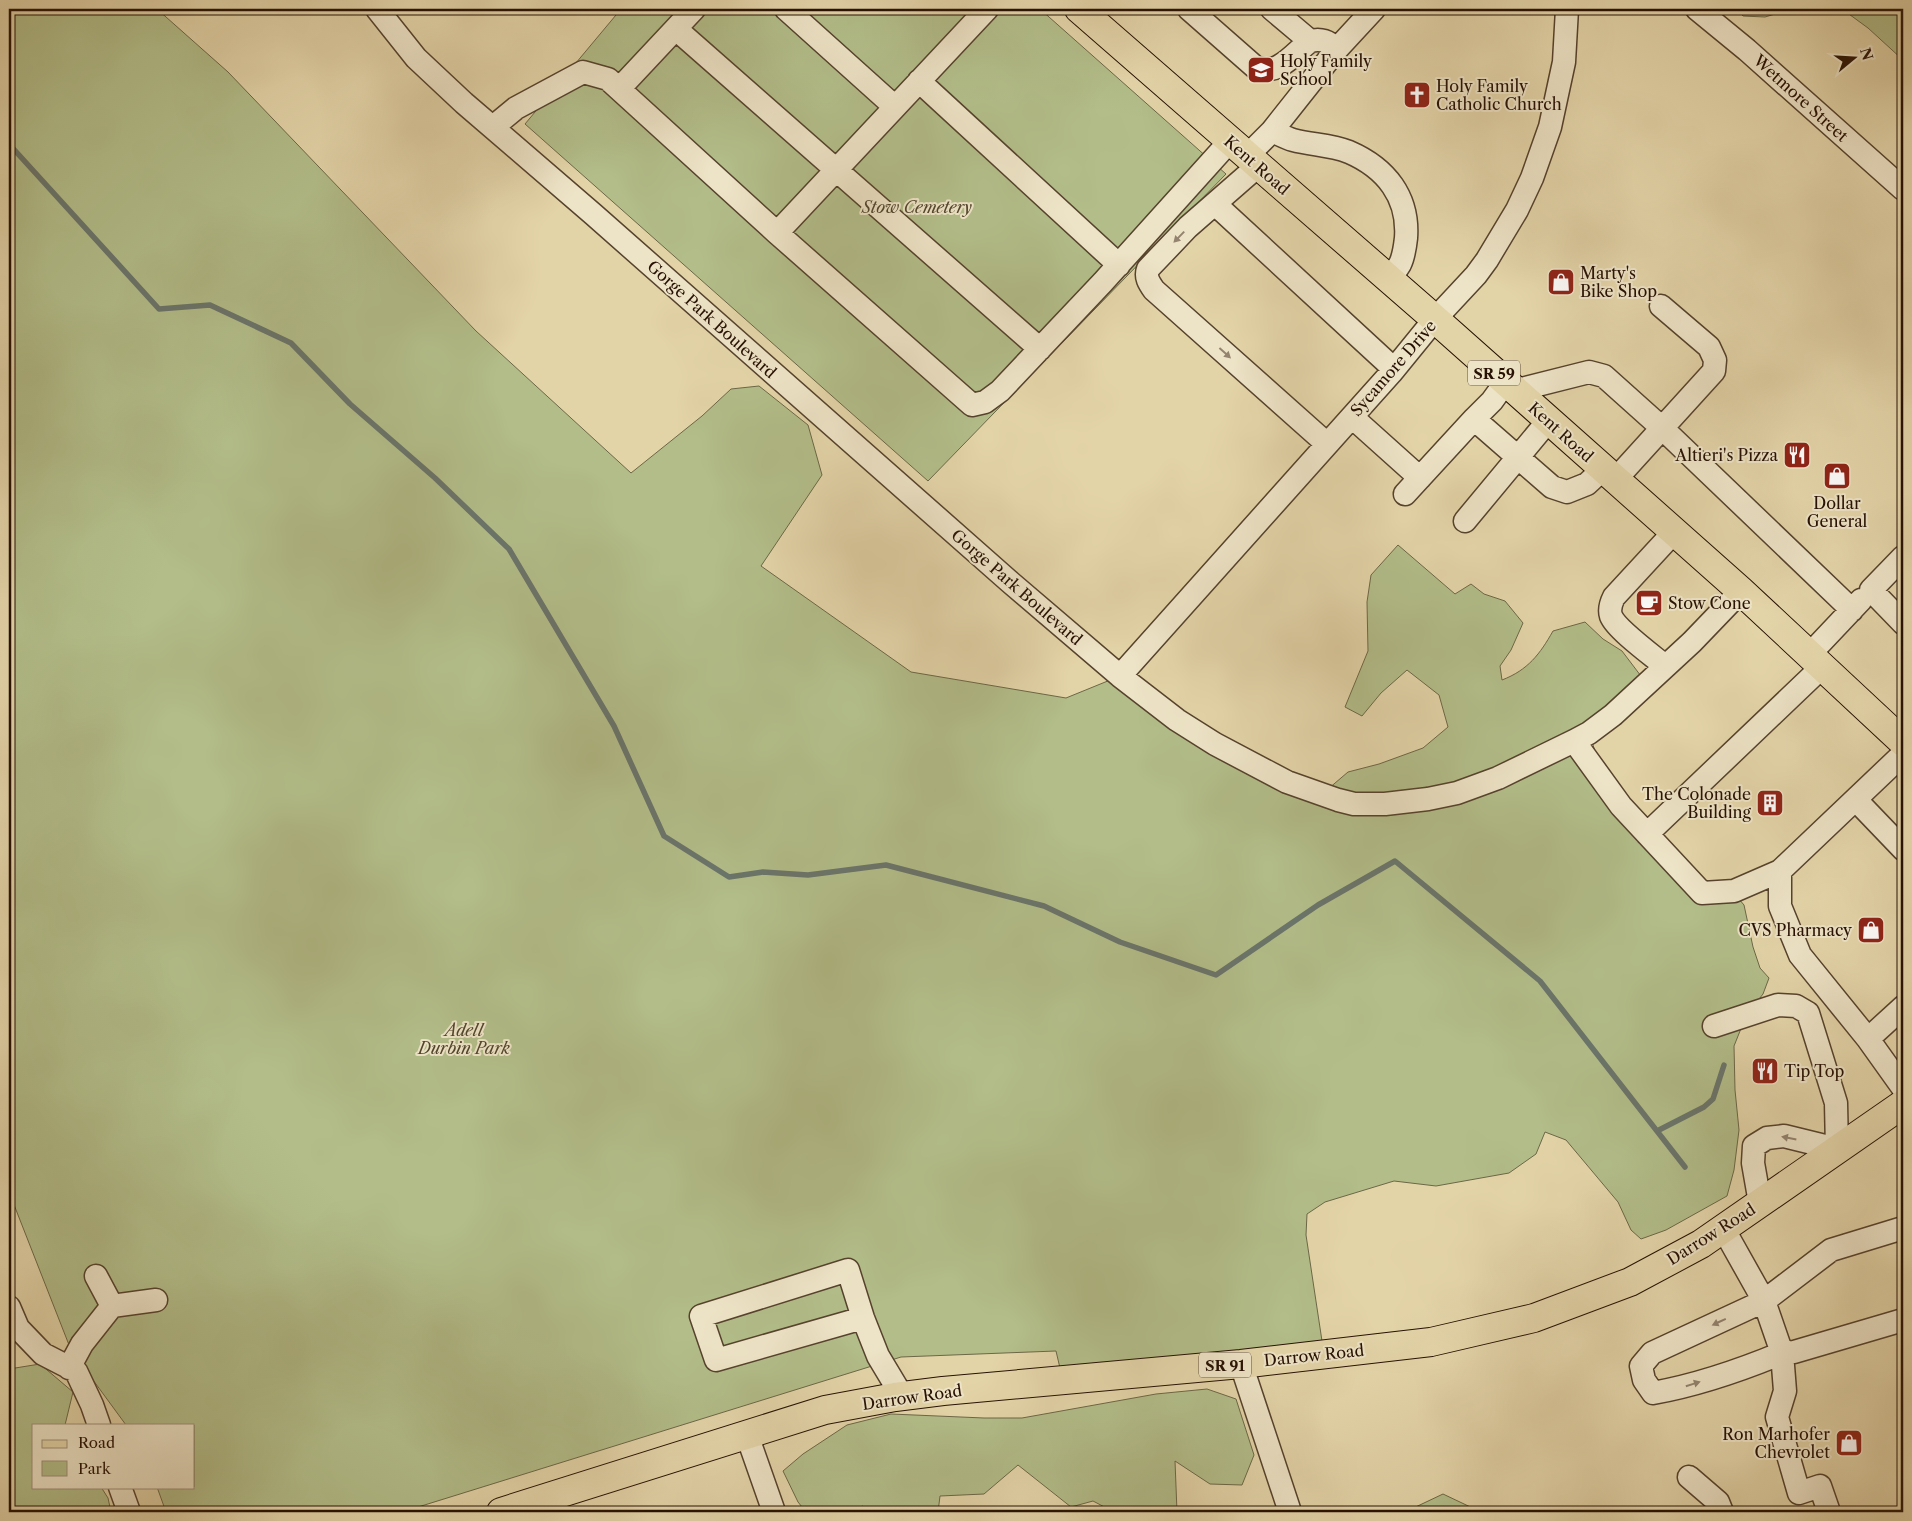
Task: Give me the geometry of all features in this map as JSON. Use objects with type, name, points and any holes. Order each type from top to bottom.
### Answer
[{"type":"main road","name":"Kent Road","points":[[1079,9],[1435,319],[1741,591],[1903,743]]},
{"type":"main road","name":"Darrow Road","points":[[501,1512],[825,1410],[902,1396],[1241,1364],[1431,1342],[1534,1318],[1630,1282],[1701,1244],[1903,1104]]},
{"type":"street","name":"Gorge Park Boulevard","points":[[378,9],[416,58],[493,128],[1002,576],[1120,676],[1177,720],[1215,744],[1287,782],[1354,804],[1385,804],[1428,799],[1457,793],[1498,778],[1589,733],[1613,715],[1741,591]]},
{"type":"street","points":[[619,89],[694,9]]},
{"type":"street","points":[[786,9],[895,107]]},
{"type":"street","points":[[777,233],[986,9]]},
{"type":"street","points":[[1189,9],[1255,67],[1260,69],[1268,71],[1278,68],[1310,41],[1316,39],[1324,40],[1337,48]]},
{"type":"street","points":[[1272,9],[1310,41]]},
{"type":"street","points":[[493,128],[516,108],[583,72],[608,79],[777,233],[972,405],[985,402],[1000,391],[1119,265],[1272,131],[1337,48],[1374,9]]},
{"type":"street","name":"Sycamore Drive","points":[[1120,676],[1352,417],[1435,319],[1476,275],[1517,210],[1532,178],[1550,127],[1564,62],[1567,9]]},
{"type":"street","name":"Wetmore Street","points":[[1697,9],[1748,50],[1903,189]]},
{"type":"street","points":[[676,29],[1040,348]]},
{"type":"street","points":[[919,81],[1119,265]]},
{"type":"street","points":[[1272,131],[1293,140],[1349,152],[1380,172],[1394,187],[1402,203],[1407,222],[1404,251],[1400,264],[1389,280]]},
{"type":"street","points":[[1245,154],[1215,204],[1188,227],[1148,269],[1148,282],[1154,290],[1327,444]]},
{"type":"street","points":[[1215,204],[1394,369]]},
{"type":"street","points":[[1474,419],[1552,487],[1567,492],[1609,475],[1662,428],[1714,371],[1715,360],[1708,347],[1661,306]]},
{"type":"street","points":[[1405,494],[1474,419],[1510,387],[1589,372],[1596,373],[1604,376],[1662,428],[1852,610]]},
{"type":"street","points":[[1352,417],[1420,478]]},
{"type":"street","points":[[1464,521],[1548,421]]},
{"type":"street","points":[[1665,666],[1617,625],[1611,616],[1610,605],[1614,597],[1674,532]]},
{"type":"street","points":[[1647,834],[1815,661],[1852,610],[1903,557]]},
{"type":"street","points":[[1871,590],[1903,623]]},
{"type":"street","points":[[1574,741],[1621,806],[1702,893],[1734,891],[1780,871],[1856,800],[1903,743]]},
{"type":"street","points":[[1856,800],[1903,849]]},
{"type":"street","points":[[1780,871],[1780,906],[1800,955],[1868,1039],[1903,1088]]},
{"type":"street","points":[[1714,1026],[1778,1005],[1796,1006],[1808,1013],[1836,1103],[1837,1149],[1784,1136],[1768,1138],[1754,1146],[1753,1162],[1760,1202]]},
{"type":"street","points":[[1868,1039],[1903,1007]]},
{"type":"street","points":[[1723,1228],[1764,1301],[1782,1352],[1785,1391],[1777,1417],[1799,1493],[1820,1486],[1829,1512]]},
{"type":"street","points":[[1903,1228],[1831,1250],[1764,1301],[1652,1354],[1641,1366],[1644,1380],[1653,1393],[1677,1389],[1747,1367],[1782,1352],[1794,1352],[1903,1320]]},
{"type":"street","points":[[863,1318],[716,1360],[701,1316],[848,1270],[863,1318],[878,1356],[902,1396]]},
{"type":"street","points":[[96,1276],[112,1306]]},
{"type":"street","points":[[69,1368],[82,1344],[112,1306],[156,1300]]},
{"type":"street","points":[[9,1307],[18,1328],[43,1354],[76,1371],[99,1424]]},
{"type":"street","points":[[1241,1364],[1290,1512]]},
{"type":"street","points":[[747,1435],[774,1512]]},
{"type":"street","points":[[1689,1477],[1718,1502],[1722,1512]]},
{"type":"street","points":[[120,1488],[129,1512]]},
{"type":"green space","name":"Adell Durbin Park","points":[[9,9],[157,9],[228,72],[476,331],[631,473],[702,416],[731,389],[759,386],[808,425],[822,475],[761,566],[911,672],[1066,698],[1120,676],[1321,795],[1348,772],[1379,764],[1423,748],[1448,727],[1439,695],[1407,670],[1381,693],[1362,716],[1345,707],[1368,651],[1367,602],[1371,575],[1398,545],[1455,594],[1471,584],[1484,594],[1505,601],[1523,623],[1511,650],[1500,666],[1502,680],[1526,666],[1543,647],[1553,631],[1585,622],[1603,639],[1622,651],[1647,684],[1589,733],[1597,757],[1690,880],[1733,892],[1744,905],[1753,947],[1760,968],[1769,978],[1763,994],[1746,1016],[1734,1046],[1735,1090],[1739,1130],[1734,1170],[1727,1196],[1666,1230],[1641,1239],[1631,1230],[1618,1202],[1566,1140],[1545,1132],[1536,1154],[1509,1173],[1436,1186],[1394,1181],[1325,1202],[1307,1214],[1306,1235],[1322,1341],[1063,1381],[1056,1351],[901,1357],[402,1512],[166,1512],[157,1488],[195,1488],[195,1424],[125,1424],[71,1350],[9,1192]]},
{"type":"green space","name":"Stow Cemetery","points":[[621,9],[1040,9],[1226,174],[928,481],[525,124]]},
{"type":"green space","points":[[1736,9],[1792,9],[1765,17],[1743,16]]},
{"type":"green space","points":[[1842,9],[1903,9],[1903,60],[1868,28]]},
{"type":"green space","points":[[40,1364],[73,1392],[65,1424],[32,1424],[32,1488],[102,1488],[108,1498],[111,1512],[9,1512],[9,1369]]},
{"type":"green space","points":[[1207,1389],[1236,1399],[1254,1455],[1242,1485],[1210,1484],[1175,1461],[1177,1512],[1114,1512],[1093,1501],[1071,1507],[1018,1465],[984,1494],[940,1496],[938,1512],[866,1512],[863,1506],[844,1512],[806,1512],[798,1502],[783,1471],[803,1454],[847,1425],[891,1414],[1022,1418],[1156,1394]]},
{"type":"green space","points":[[1443,1494],[1481,1512],[1405,1512]]},
{"type":"waterway","points":[[9,144],[159,309],[210,305],[291,343],[350,404],[435,478],[509,549],[614,726],[664,836],[729,877],[763,872],[808,875],[886,865],[1044,906],[1120,942],[1216,975],[1318,905],[1395,861],[1540,981],[1685,1167]]},
{"type":"waterway","points":[[1657,1131],[1704,1107],[1713,1099],[1724,1065]]},
{"type":"place","name":"Holy Family School","points":[[1261,70]]},
{"type":"place","name":"Holy Family Catholic Church","points":[[1417,95]]},
{"type":"place","name":"Marty's Bike Shop","points":[[1561,282]]},
{"type":"place","name":"Altieri's Pizza","points":[[1797,455]]},
{"type":"place","name":"Dollar General","points":[[1837,476]]},
{"type":"place","name":"Stow Cone","points":[[1649,603]]},
{"type":"place","name":"The Colonade Building","points":[[1770,803]]},
{"type":"place","name":"CVS Pharmacy","points":[[1871,930]]},
{"type":"place","name":"Tip Top","points":[[1765,1071]]},
{"type":"place","name":"Ron Marhofer Chevrolet","points":[[1849,1443]]}]
